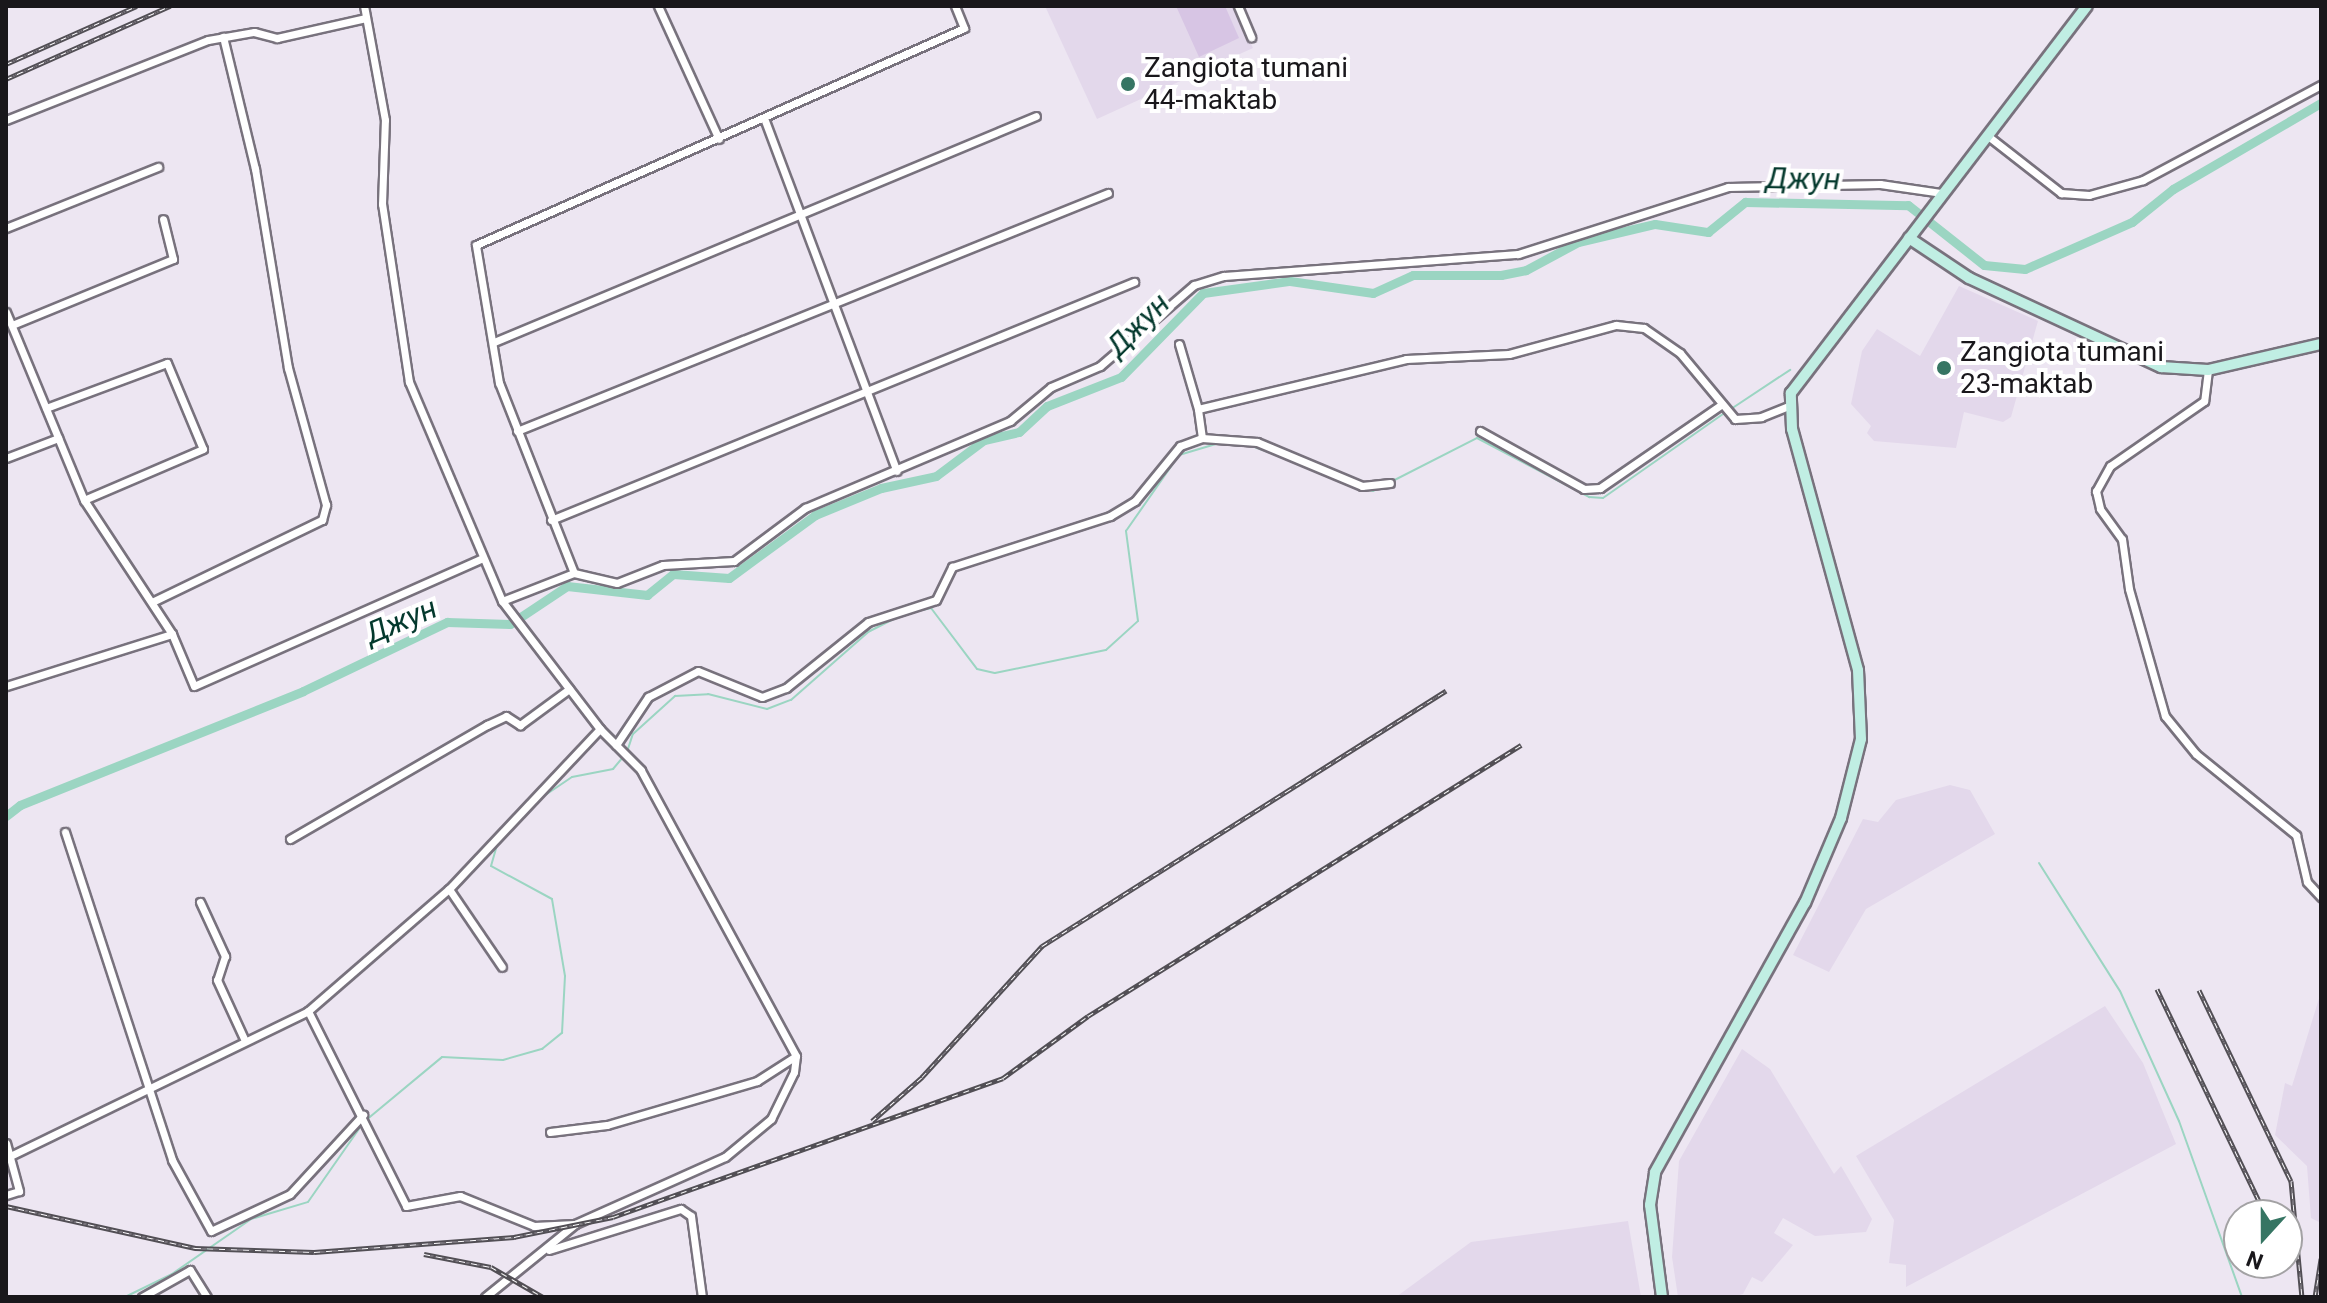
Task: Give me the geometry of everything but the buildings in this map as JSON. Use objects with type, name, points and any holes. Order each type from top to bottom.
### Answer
[{"type":"main road","points":[[1662,1297],[1650,1205],[1655,1172],[1805,903],[1841,818],[1861,739],[1858,670],[1790,405],[1810,361],[2087,6]]},
{"type":"main road","points":[[1909,238],[1961,274],[2145,362],[2208,370],[2321,344]]},
{"type":"street","points":[[364,6],[385,120],[382,204],[409,382],[481,559],[502,601],[523,631],[600,729],[641,770],[796,1056],[793,1081],[771,1119],[725,1157],[575,1224],[549,1250],[485,1297]]},
{"type":"street","points":[[658,6],[719,139]]},
{"type":"street","points":[[574,573],[499,383],[476,245],[964,28],[955,6]]},
{"type":"street","points":[[1238,6],[1251,37]]},
{"type":"street","points":[[6,120],[223,37],[254,32],[277,38],[366,18]]},
{"type":"street","points":[[152,602],[322,520],[326,505],[288,368],[255,169],[223,37]]},
{"type":"street","points":[[1988,136],[2061,193],[2089,195],[2143,180],[2321,85]]},
{"type":"street","points":[[494,342],[797,213],[1036,116]]},
{"type":"street","points":[[764,118],[797,213],[837,306],[897,471]]},
{"type":"street","points":[[6,228],[158,167]]},
{"type":"street","points":[[502,601],[574,573],[617,583],[663,565],[734,561],[805,508],[1010,421],[1051,387],[1100,366],[1194,285],[1224,276],[1518,254],[1728,187],[1880,184],[1942,193]]},
{"type":"street","points":[[517,431],[837,306],[1108,193]]},
{"type":"street","points":[[6,338],[13,329],[173,259],[163,219]]},
{"type":"street","points":[[551,520],[865,388],[1134,282]]},
{"type":"street","points":[[6,312],[84,500],[172,634],[194,686],[481,559]]},
{"type":"street","points":[[1198,409],[1406,359],[1509,354],[1616,325],[1644,328],[1680,353],[1725,409],[1761,417],[1790,405]]},
{"type":"street","points":[[1179,344],[1198,409],[1202,438]]},
{"type":"street","points":[[46,408],[167,363],[203,449],[84,500]]},
{"type":"street","points":[[2208,370],[2204,401],[2142,441],[2099,481],[2100,509],[2122,539],[2129,589],[2165,716],[2196,754],[2296,835],[2307,882],[2321,897]]},
{"type":"street","points":[[1480,431],[1584,489],[1600,488],[1725,409]]},
{"type":"street","points":[[6,458],[58,438]]},
{"type":"street","points":[[616,745],[648,697],[698,671],[762,697],[774,695],[868,622],[936,600],[952,567],[1110,516],[1135,501],[1180,446],[1202,438],[1257,442],[1362,486],[1390,483]]},
{"type":"street","points":[[6,686],[172,634]]},
{"type":"street","points":[[290,839],[487,725],[506,716],[520,725],[569,689]]},
{"type":"street","points":[[10,1156],[308,1011],[449,889],[600,729]]},
{"type":"street","points":[[65,832],[172,1160],[211,1231],[290,1194],[363,1115]]},
{"type":"street","points":[[449,889],[502,967]]},
{"type":"street","points":[[200,902],[225,956],[217,980],[245,1041]]},
{"type":"street","points":[[308,1011],[363,1115],[406,1206],[460,1196],[534,1226],[575,1224]]},
{"type":"street","points":[[550,1132],[607,1125],[757,1081],[796,1056]]},
{"type":"street","points":[[6,1143],[19,1191],[6,1195]]},
{"type":"street","points":[[549,1250],[681,1209],[691,1216],[702,1297]]},
{"type":"street","points":[[142,1297],[190,1270],[207,1297]]},
{"type":"shaded area","name":"Zangiota tumani 44-maktab","points":[[1045,6],[1233,6],[1253,48],[1097,119]]},
{"type":"shaded area","points":[[1176,6],[1225,6],[1239,38],[1199,57]]},
{"type":"shaded area","name":"Zangiota tumani 23-maktab","points":[[1959,286],[2038,321],[2011,417],[2003,422],[1964,412],[1956,448],[1874,441],[1867,433],[1871,426],[1851,404],[1862,351],[1877,329],[1920,356]]},
{"type":"shaded area","points":[[1950,785],[1970,790],[1995,834],[1866,909],[1829,972],[1793,955],[1863,819],[1878,822],[1896,800]]},
{"type":"shaded area","points":[[2321,992],[2321,1223],[2311,1218],[2307,1166],[2275,1135],[2285,1083],[2292,1086]]},
{"type":"shaded area","points":[[2105,1006],[2143,1063],[2176,1144],[1906,1287],[1906,1265],[1889,1263],[1894,1220],[1856,1156]]},
{"type":"shaded area","points":[[1742,1049],[1770,1069],[1834,1174],[1841,1166],[1872,1219],[1866,1232],[1815,1236],[1783,1218],[1774,1233],[1793,1245],[1762,1282],[1752,1277],[1743,1294],[1732,1297],[1678,1297],[1672,1257],[1679,1161]]},
{"type":"shaded area","points":[[1628,1221],[1641,1297],[1396,1297],[1471,1242]]},
{"type":"waterway","name":"Джун","points":[[6,816],[20,805],[303,691],[447,622],[510,624],[567,586],[647,595],[673,574],[729,578],[815,515],[881,488],[936,476],[984,440],[1019,432],[1047,406],[1121,377],[1203,293],[1290,281],[1373,293],[1413,275],[1501,275],[1526,270],[1578,242],[1655,224],[1708,232],[1745,202],[1908,205],[1984,265],[2025,269],[2132,222],[2173,189],[2321,103]]},
{"type":"waterway","points":[[1731,409],[1790,370]]},
{"type":"waterway","points":[[1249,445],[1373,491],[1477,438],[1589,497],[1603,498],[1726,412]]},
{"type":"waterway","points":[[908,613],[931,608],[977,669],[995,673],[1106,650],[1138,621],[1126,531],[1179,455],[1219,443]]},
{"type":"waterway","points":[[627,752],[633,734],[675,696],[708,694],[767,709],[791,700],[868,632],[902,615]]},
{"type":"waterway","points":[[538,800],[572,777],[613,769],[623,757]]},
{"type":"waterway","points":[[365,1121],[442,1057],[503,1060],[542,1049],[562,1033],[565,976],[552,899],[491,866],[498,841]]},
{"type":"waterway","points":[[2039,863],[2120,991],[2179,1121],[2242,1297]]},
{"type":"waterway","points":[[125,1297],[172,1274],[251,1219],[308,1202],[361,1126]]},
{"type":"railway","points":[[6,64],[137,6]]},
{"type":"railway","points":[[6,79],[170,6]]},
{"type":"railway","points":[[872,1121],[922,1077],[1042,946],[1446,691]]},
{"type":"railway","points":[[6,1206],[195,1248],[314,1252],[514,1237],[613,1217],[1003,1078],[1088,1016],[1521,745]]},
{"type":"railway","points":[[2157,989],[2258,1199]]},
{"type":"railway","points":[[2199,990],[2291,1181],[2302,1297]]},
{"type":"railway","points":[[424,1254],[491,1267],[543,1297]]},
{"type":"railway","points":[[2315,1297],[2321,1258]]},
{"type":"place","name":"Zangiota tumani 44-maktab","points":[[1128,84]]},
{"type":"place","name":"Zangiota tumani 23-maktab","points":[[1944,368]]}]
